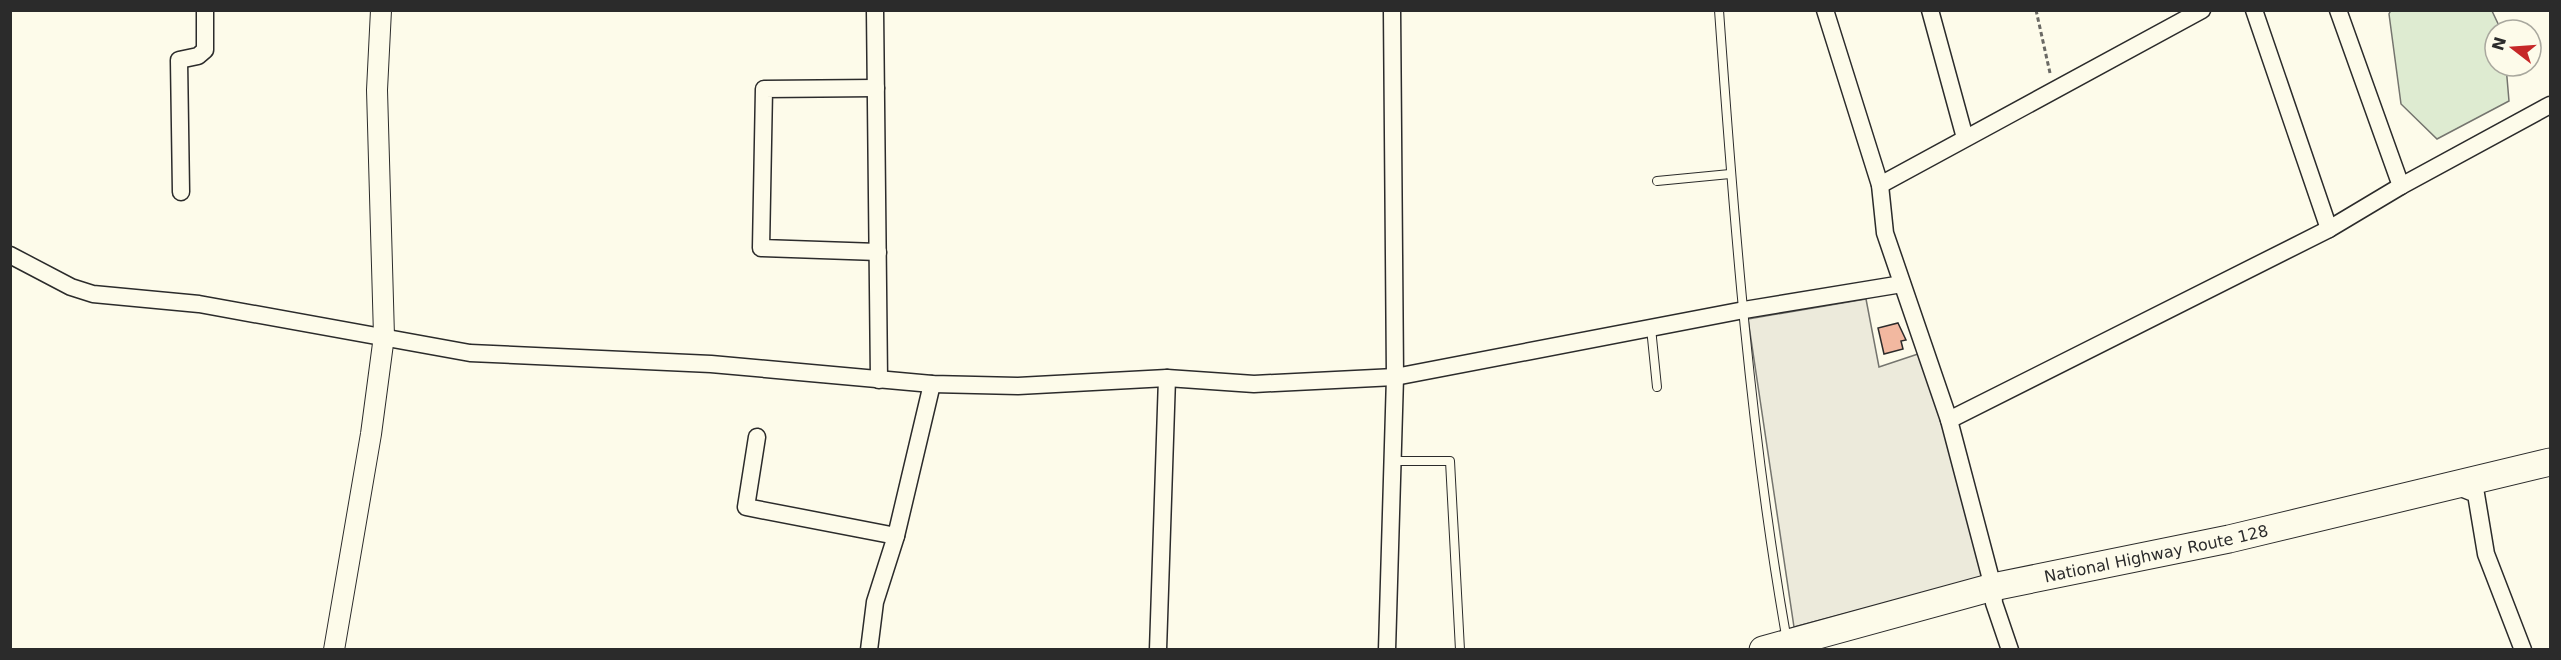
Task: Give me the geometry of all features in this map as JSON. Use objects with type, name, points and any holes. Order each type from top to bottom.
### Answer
[{"type":"highway","name":"National Highway Route 128","points":[[1775,645],[1993,587],[2229,539],[2550,462]]},
{"type":"street","points":[[181,192],[178,60],[198,56],[205,50],[205,10]]},
{"type":"street","points":[[334,650],[371,434],[384,336],[377,90],[381,10]]},
{"type":"street","points":[[875,10],[879,380]]},
{"type":"street","points":[[1387,650],[1395,377],[1392,10]]},
{"type":"street","points":[[1825,10],[1880,185],[1885,232],[1949,420],[1993,587],[1994,603],[2010,650]]},
{"type":"street","points":[[1930,10],[1965,138]]},
{"type":"street","points":[[1880,185],[2202,10]]},
{"type":"street","points":[[2254,10],[2329,230]]},
{"type":"street","points":[[2338,10],[2401,186]]},
{"type":"street","points":[[876,88],[764,89],[761,248],[878,252]]},
{"type":"street","points":[[1949,420],[2329,230],[2401,186],[2550,105]]},
{"type":"street","points":[[10,255],[71,287],[93,294],[199,304],[470,353],[711,364],[932,384],[1018,387],[1167,378],[1254,384],[1395,377],[1744,310],[1902,284]]},
{"type":"street","points":[[1158,650],[1167,378]]},
{"type":"street","points":[[868,650],[874,602],[896,536],[932,384]]},
{"type":"street","points":[[757,437],[746,507],[896,536]]},
{"type":"street","points":[[2453,485],[2476,494],[2486,554],[2523,650]]},
{"type":"lane","points":[[1719,10],[1730,174],[1761,473],[1775,645]]},
{"type":"lane","points":[[1658,181],[1730,174]]},
{"type":"lane","points":[[1650,328],[1657,387]]},
{"type":"lane","points":[[1393,461],[1450,461],[1460,650]]},
{"type":"path","points":[[2036,10],[2054,90]]},
{"type":"green space","points":[[2391,10],[2492,11],[2495,18],[2483,18],[2483,78],[2507,78],[2509,101],[2437,139],[2401,104],[2389,14]]},
{"type":"shaded area","points":[[1866,299],[1879,367],[1921,353],[1984,569],[1981,578],[1794,627],[1748,319]]},
{"type":"building","points":[[1898,323],[1906,340],[1901,341],[1903,349],[1884,354],[1878,328]]}]
